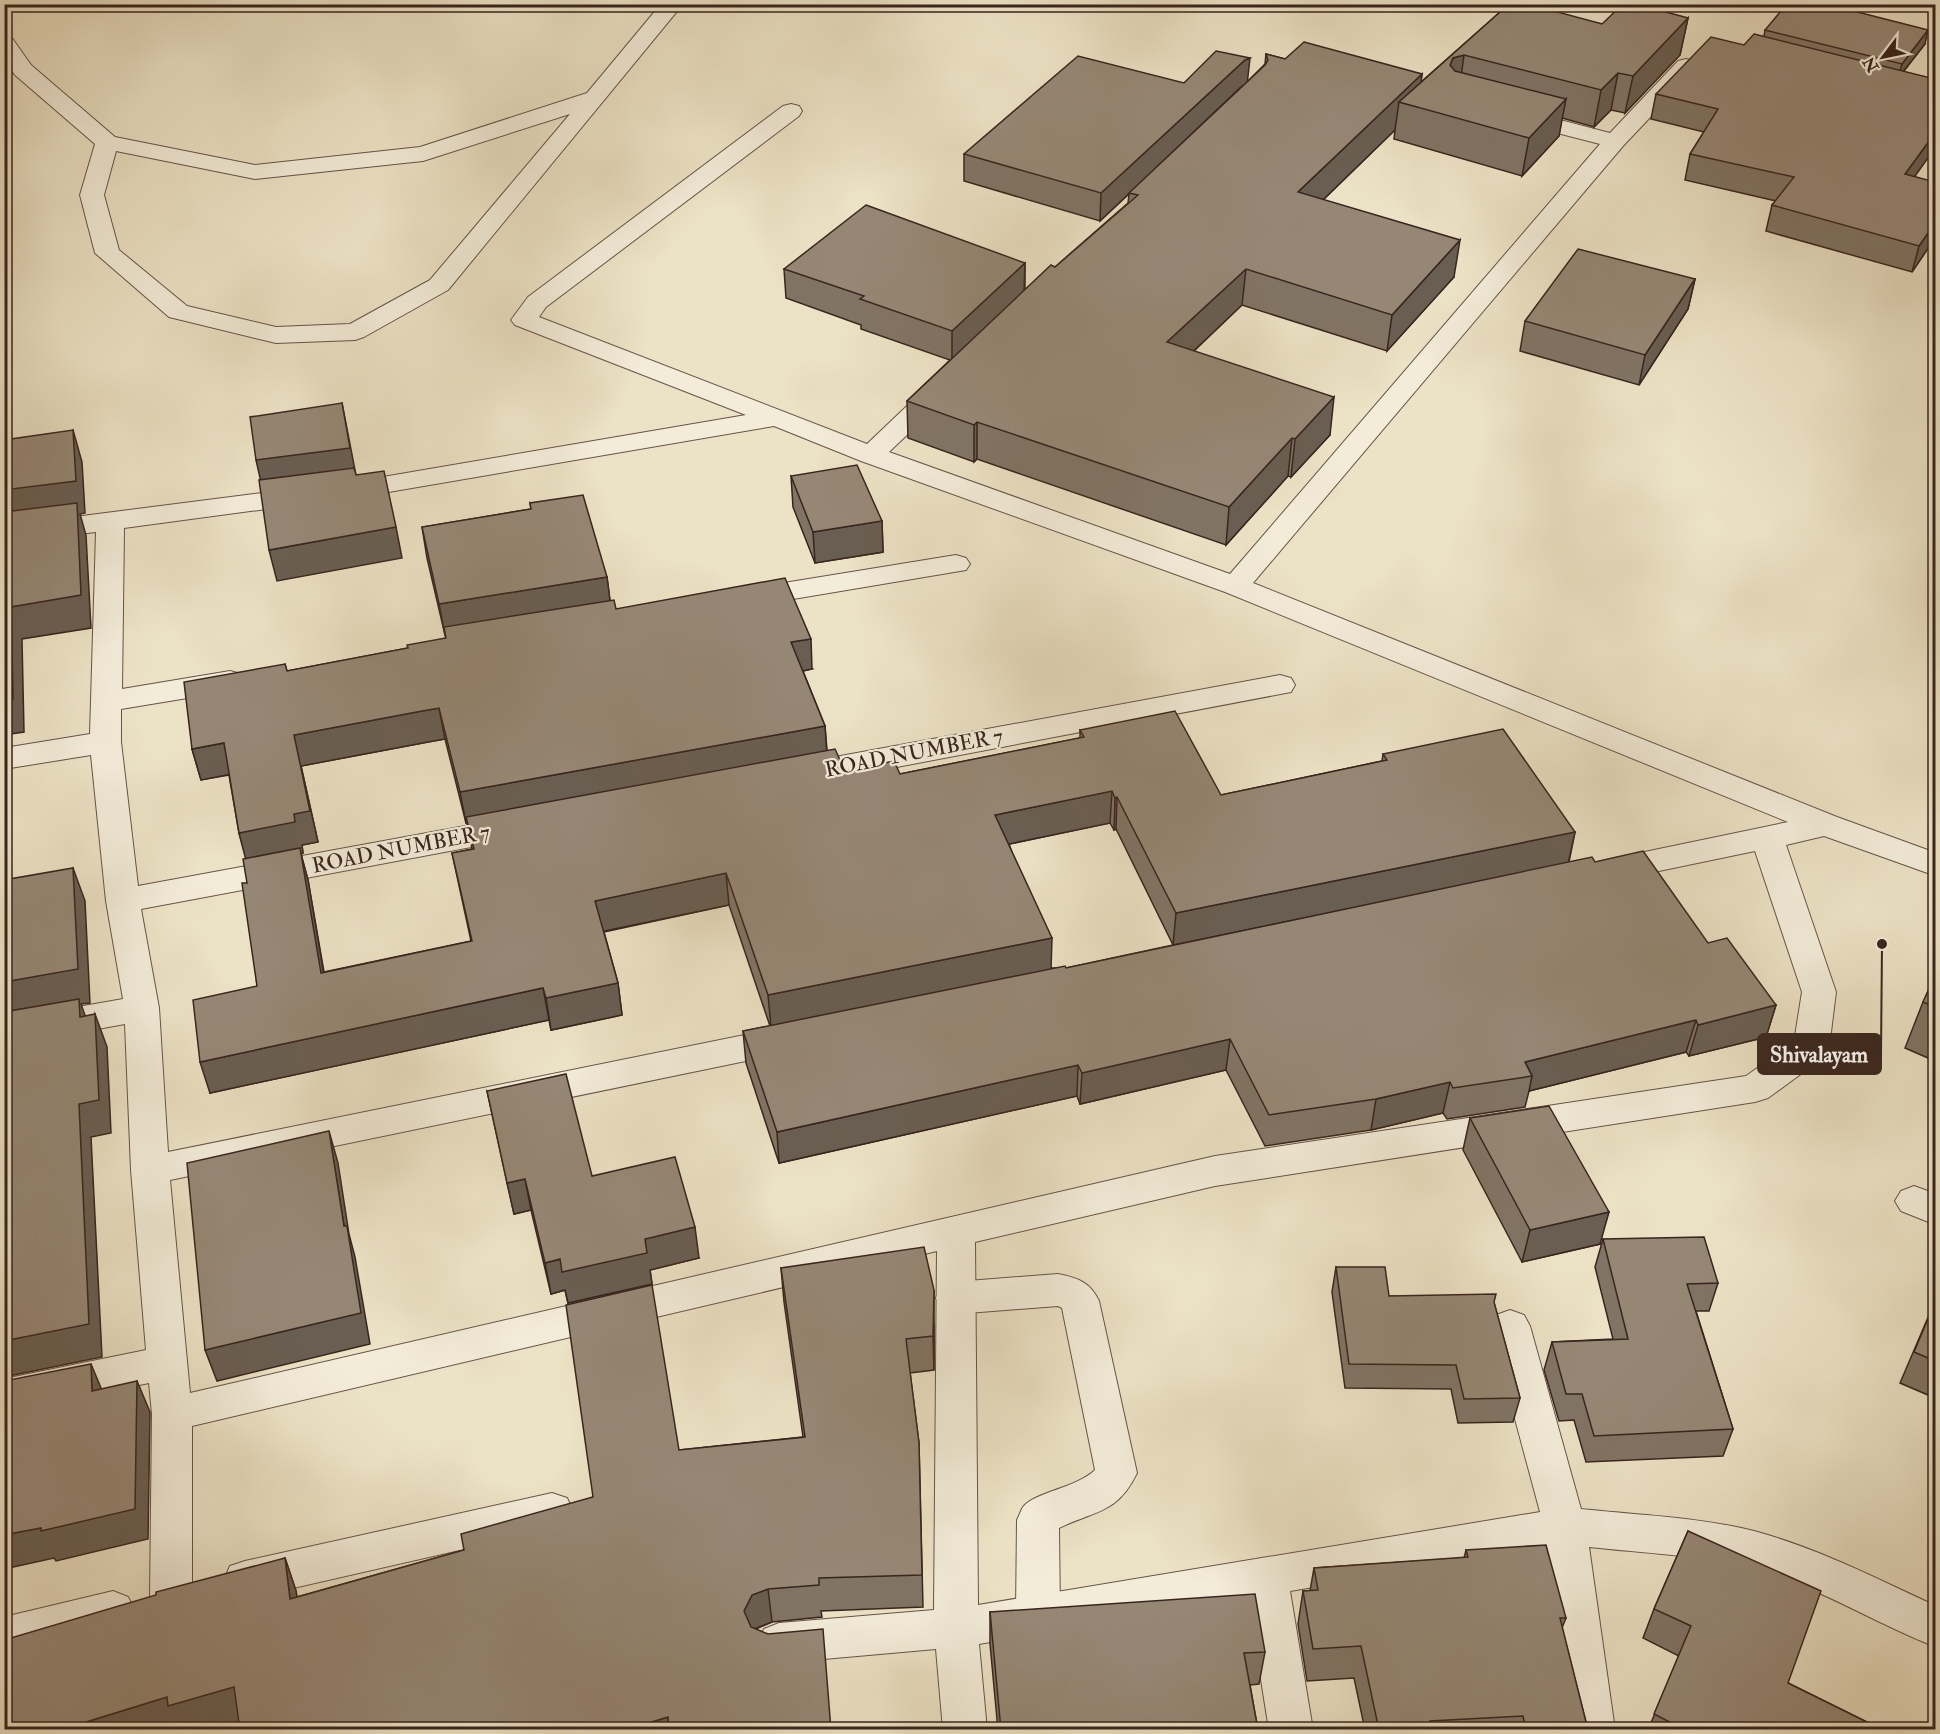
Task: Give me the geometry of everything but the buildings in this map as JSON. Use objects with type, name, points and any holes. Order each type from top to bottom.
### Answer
[{"type":"street","points":[[107,142],[92,195],[107,253],[178,312],[276,335],[355,332],[439,285],[673,4]]},
{"type":"street","points":[[4,43],[23,70],[107,142],[255,172],[423,154],[595,98]]},
{"type":"street","points":[[1236,586],[1615,141],[1702,49]]},
{"type":"street","points":[[1492,110],[1615,141]]},
{"type":"street","points":[[791,111],[537,302],[524,320],[871,455],[1236,586],[1826,825],[1935,866]]},
{"type":"street","points":[[871,455],[957,373]]},
{"type":"street","points":[[4,536],[371,487],[776,418]]},
{"type":"street","points":[[110,522],[105,742],[123,901],[142,1008],[150,1170],[172,1413],[171,1597]]},
{"type":"street","points":[[720,602],[956,564]]},
{"type":"street","points":[[107,701],[261,676]]},
{"type":"street","name":"ROAD NUMBER 7","points":[[766,781],[1280,685]]},
{"type":"street","points":[[4,759],[105,742]]},
{"type":"street","name":"ROAD NUMBER 7","points":[[123,901],[544,822]]},
{"type":"street","points":[[1579,877],[1826,825]]},
{"type":"street","points":[[172,1413],[1215,1172],[1755,1088],[1811,1048],[1819,992],[1767,838]]},
{"type":"street","points":[[4,1033],[142,1008]]},
{"type":"street","points":[[150,1170],[818,1033]]},
{"type":"street","points":[[956,1231],[956,1628],[965,1730]]},
{"type":"street","points":[[956,1298],[1058,1290],[1072,1293],[1080,1300],[1116,1473],[1112,1482],[1100,1492],[1045,1514],[1038,1520],[1038,1614]]},
{"type":"street","points":[[1510,1326],[1565,1527],[1593,1730]]},
{"type":"street","points":[[4,1396],[169,1362]]},
{"type":"street","points":[[4,1637],[560,1509]]},
{"type":"street","points":[[772,1644],[956,1628],[1565,1527],[1686,1539],[1753,1550],[1827,1576],[1935,1627]]},
{"type":"street","points":[[1266,1575],[1291,1730]]},
{"type":"place","name":"Shivalayam","points":[[1882,944]]}]
